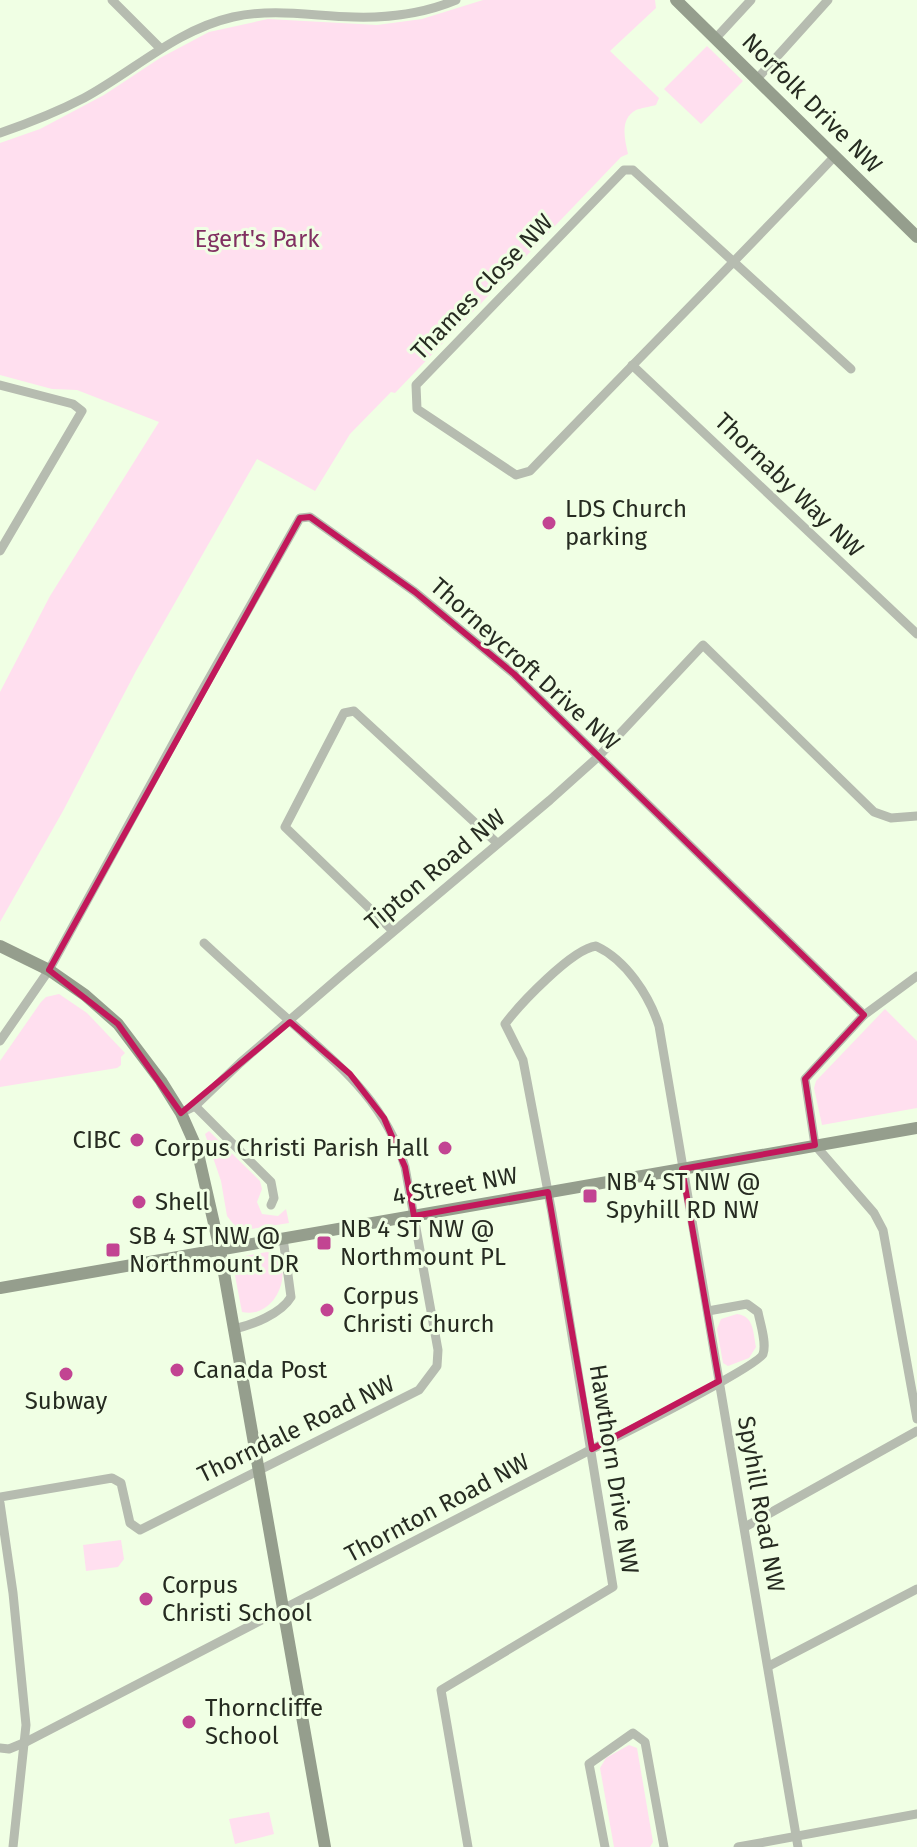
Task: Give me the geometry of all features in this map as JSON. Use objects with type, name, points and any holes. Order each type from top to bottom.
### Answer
[{"type":"street","points":[[112,0],[160,48]]},
{"type":"street","points":[[311,0],[318,14]]},
{"type":"street","points":[[0,133],[84,97],[199,27],[234,17],[276,11],[356,17],[411,13],[456,0]]},
{"type":"street","name":"Norfolk Drive NW","points":[[676,0],[917,237]]},
{"type":"street","points":[[715,39],[751,0]]},
{"type":"street","points":[[756,80],[828,0]]},
{"type":"street","name":"Thames Close NW","points":[[734,260],[633,170],[624,170],[416,385],[417,409],[516,475],[530,471],[834,157]]},
{"type":"street","points":[[734,260],[851,369]]},
{"type":"street","name":"Thornaby Way NW","points":[[632,365],[917,634]]},
{"type":"street","points":[[0,385],[73,404],[82,411],[0,551]]},
{"type":"street","name":"Thorneycroft Drive NW","points":[[0,1041],[49,970],[300,518],[310,517],[458,625],[514,674],[864,1015]]},
{"type":"street","name":"Tipton Road NW","points":[[181,1113],[195,1106],[240,1063],[393,931],[550,800],[599,756],[703,645],[874,812],[891,818],[917,816]]},
{"type":"street","points":[[393,931],[285,827],[344,713],[354,711],[497,843]]},
{"type":"street","name":"Thorndale Road NW","points":[[0,1500],[112,1478],[121,1483],[130,1523],[140,1530],[419,1390],[437,1366],[438,1350],[401,1155],[384,1118],[350,1074],[204,943]]},
{"type":"street","points":[[0,946],[49,970],[85,995],[118,1024],[150,1064],[181,1113],[197,1149],[220,1250],[325,1847]]},
{"type":"street","name":"Hawthorn Drive NW","points":[[468,1847],[441,1690],[613,1587],[592,1449],[523,1060],[505,1024],[542,984],[583,950],[591,947],[606,951],[643,990],[653,1006],[659,1026],[682,1169]]},
{"type":"street","points":[[917,976],[864,1015],[805,1079],[815,1145],[880,1222],[917,1419]]},
{"type":"street","points":[[195,1106],[271,1182],[274,1198],[271,1205]]},
{"type":"street","name":"4 Street NW","points":[[0,1288],[917,1128]]},
{"type":"street","name":"Spyhill Road NW","points":[[682,1169],[798,1842]]},
{"type":"street","points":[[234,1329],[250,1325],[287,1304],[291,1297],[283,1238]]},
{"type":"street","name":"Thornton Road NW","points":[[0,1748],[9,1749],[26,1742],[657,1418],[759,1361],[764,1352],[758,1312],[747,1304],[708,1311]]},
{"type":"street","points":[[745,1527],[917,1431]]},
{"type":"street","points":[[0,1500],[13,1593],[26,1742],[13,1847]]},
{"type":"street","points":[[769,1666],[917,1589]]},
{"type":"street","points":[[0,1595],[13,1593]]},
{"type":"street","points":[[605,1847],[589,1764],[633,1733],[645,1742],[664,1847]]},
{"type":"street","points":[[738,1847],[798,1842],[917,1814]]},
{"type":"highlighted area","points":[[310,517],[415,592],[514,674],[864,1015],[805,1079],[815,1145],[682,1169],[719,1381],[592,1449],[548,1192],[414,1216],[405,1167],[384,1118],[350,1074],[290,1022],[181,1113],[118,1024],[49,970],[300,518]]},
{"type":"green space","name":"Egert's Park","points":[[483,0],[655,0],[656,8],[610,51],[659,98],[656,105],[631,114],[624,130],[628,154],[621,157],[395,393],[391,392],[350,434],[315,491],[257,459],[136,671],[63,811],[0,922],[0,692],[50,596],[159,422],[77,390],[52,389],[0,375],[0,143],[40,129],[209,32],[268,19],[377,25],[422,19]]},
{"type":"green space","points":[[707,46],[743,81],[701,124],[664,89]]},
{"type":"green space","points":[[59,994],[87,1013],[125,1053],[121,1057],[121,1065],[0,1087],[0,1061],[41,1002],[46,997]]},
{"type":"green space","points":[[885,1009],[917,1041],[917,1108],[822,1125],[814,1088],[816,1081]]},
{"type":"green space","points":[[209,1131],[260,1181],[262,1189],[257,1202],[262,1214],[278,1216],[286,1209],[289,1223],[239,1231],[227,1216],[221,1181],[205,1134]]},
{"type":"green space","points":[[267,1252],[276,1256],[281,1265],[283,1275],[280,1287],[267,1307],[256,1312],[242,1312],[233,1265],[245,1256]]},
{"type":"green space","points":[[737,1314],[750,1321],[756,1347],[749,1358],[728,1366],[723,1363],[717,1329],[721,1319]]},
{"type":"green space","points":[[121,1540],[124,1559],[118,1567],[86,1571],[83,1545]]},
{"type":"green space","points":[[629,1745],[637,1748],[653,1842],[650,1847],[614,1847],[600,1768],[606,1758]]},
{"type":"green space","points":[[269,1812],[274,1834],[235,1844],[229,1819]]},
{"type":"place","name":"LDS Church parking","points":[[549,523]]},
{"type":"place","name":"CIBC","points":[[137,1140]]},
{"type":"place","name":"Corpus Christi Parish Hall","points":[[445,1148]]},
{"type":"place","name":"NB 4 ST NW @ Spyhill RD NW","points":[[590,1196]]},
{"type":"place","name":"Shell","points":[[139,1202]]},
{"type":"place","name":"NB 4 ST NW @ Northmount PL","points":[[324,1243]]},
{"type":"place","name":"SB 4 ST NW @ Northmount DR","points":[[113,1250]]},
{"type":"place","name":"Corpus Christi Church","points":[[327,1310]]},
{"type":"place","name":"Canada Post","points":[[177,1370]]},
{"type":"place","name":"Subway","points":[[66,1374]]},
{"type":"place","name":"Corpus Christi School","points":[[146,1599]]},
{"type":"place","name":"Thorncliffe School","points":[[189,1722]]}]
